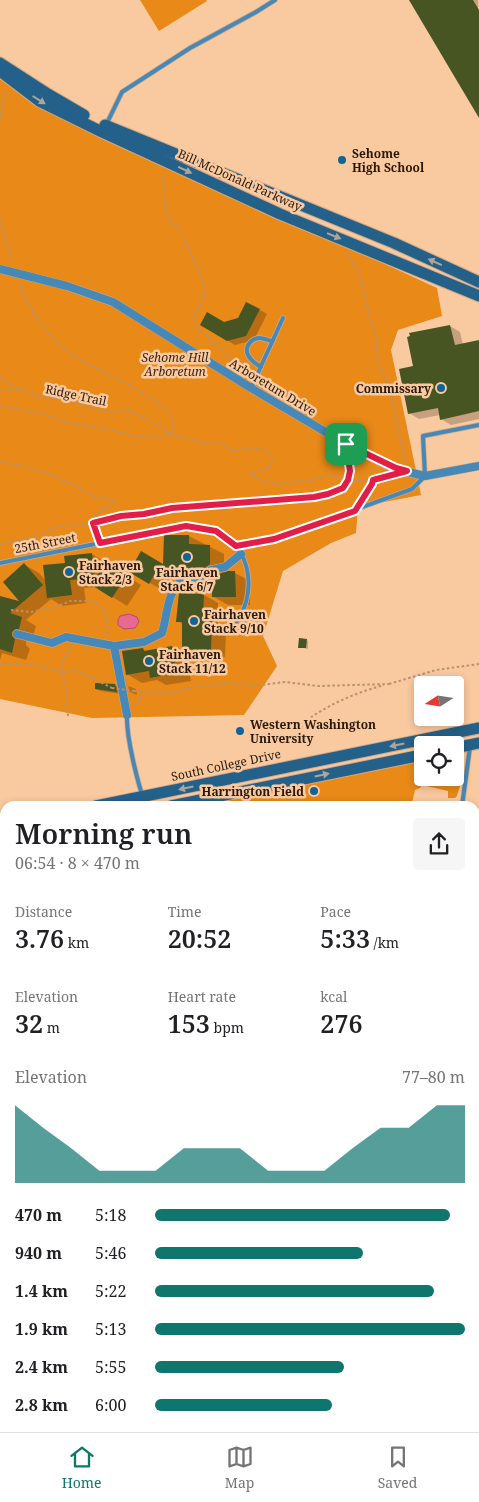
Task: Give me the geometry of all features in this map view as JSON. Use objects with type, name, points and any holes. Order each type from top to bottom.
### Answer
[{"type":"main road","name":"Bill McDonald Parkway","points":[[0,63],[104,129],[280,214],[479,296]]},
{"type":"main road","name":"Bill McDonald Parkway","points":[[0,71],[39,101],[104,129],[394,243],[479,282]]},
{"type":"main road","name":"South College Drive","points":[[144,801],[479,728]]},
{"type":"main road","points":[[196,801],[414,757]]},
{"type":"street","name":"Arboretum Drive","points":[[0,269],[67,286],[113,302],[251,388],[346,444],[396,468],[425,476]]},
{"type":"street","points":[[425,476],[479,466]]},
{"type":"street","points":[[17,634],[52,643],[66,637],[114,646],[144,642],[162,633],[168,615],[168,601],[175,586],[185,577],[211,578],[211,570],[225,567],[241,554]]},
{"type":"street","points":[[114,646],[127,715]]},
{"type":"lane","points":[[104,129],[122,92],[190,48],[275,0]]},
{"type":"lane","points":[[251,388],[283,318]]},
{"type":"lane","points":[[261,367],[249,357],[247,352],[248,345],[253,340],[260,338],[272,342]]},
{"type":"lane","points":[[236,546],[274,539],[412,489],[425,476],[422,436],[479,425]]},
{"type":"lane","name":"25th Street","points":[[0,563],[186,526],[216,531],[236,546],[247,564],[249,591],[240,618],[224,633]]},
{"type":"lane","points":[[127,715],[126,726],[144,801]]},
{"type":"lane","points":[[463,801],[475,744]]},
{"type":"path","points":[[0,119],[5,91]]},
{"type":"path","points":[[163,175],[166,212],[171,223],[178,226],[204,286],[204,298],[194,316],[194,322],[242,369],[251,388]]},
{"type":"path","points":[[0,218],[15,273],[28,304],[47,331],[69,353],[152,398],[170,414],[174,426],[171,433],[163,436],[136,437],[112,430],[65,422],[43,414],[0,406]]},
{"type":"path","points":[[346,254],[357,269],[362,284],[376,340],[378,365],[391,393],[407,471]]},
{"type":"path","name":"Ridge Trail","points":[[0,377],[7,383],[42,398],[66,399],[93,409],[112,412],[129,411],[146,418],[176,437],[184,437],[202,443],[223,443],[235,452],[245,448],[266,450],[272,460],[269,468],[249,473],[260,480],[276,484],[311,480],[330,475],[348,480],[373,480],[407,471]]},
{"type":"path","points":[[0,391],[23,389]]},
{"type":"path","points":[[0,544],[32,538],[56,527],[93,523],[121,516],[144,514],[172,508],[314,497],[328,494],[343,488],[348,480],[350,471],[346,444]]},
{"type":"path","points":[[355,511],[372,484],[373,480],[370,469],[372,457]]},
{"type":"path","points":[[0,462],[18,465],[58,477],[94,496],[115,501],[93,516],[93,523],[100,543]]},
{"type":"path","points":[[11,610],[31,612],[56,608],[70,601],[93,601],[104,610],[108,629],[102,644]]},
{"type":"path","points":[[68,716],[66,683],[61,672],[64,658],[69,652],[73,638]]},
{"type":"path","points":[[0,665],[30,664],[61,672],[78,672],[112,688],[144,692],[175,692],[195,687],[229,683],[253,686],[285,682],[318,686],[389,684]]},
{"type":"path","points":[[300,738],[302,724],[317,712],[367,690],[436,670],[479,664]]},
{"type":"path","points":[[127,715],[144,692]]},
{"type":"green space","points":[[140,0],[206,0],[207,1],[159,31]]},
{"type":"green space","name":"Sehome Hill Arboretum","points":[[0,73],[149,155],[437,288],[442,316],[398,330],[391,350],[421,495],[358,507],[356,533],[331,543],[283,571],[263,636],[277,666],[244,715],[92,718],[0,699]]},
{"type":"green space","points":[[414,760],[414,786],[421,786],[415,790],[412,801],[226,801]]},
{"type":"green space","points":[[426,786],[460,786],[455,798],[448,798],[448,791]]},
{"type":"shaded area","points":[[129,614],[137,617],[139,622],[135,628],[124,629],[118,625],[118,620],[120,616]]},
{"type":"building","points":[[409,0],[473,0],[479,10],[479,118]]},
{"type":"building","points":[[246,302],[260,309],[246,336],[227,341],[200,325],[207,312],[224,322],[238,318]]},
{"type":"building","name":"Commissary","points":[[450,325],[455,345],[479,340],[479,411],[440,420],[438,408],[408,414],[399,369],[413,366],[407,337],[410,336],[409,333]]},
{"type":"building","name":"Fairhaven Stack 6/7","points":[[164,535],[189,535],[189,544],[210,545],[210,564],[206,567],[205,572],[188,571],[188,569],[158,568],[149,584],[129,572],[141,551],[163,564]]},
{"type":"building","name":"Fairhaven Stack 2/3","points":[[92,553],[95,579],[106,562],[127,575],[112,598],[82,579],[70,580],[72,595],[47,598],[43,565],[65,563],[64,556]]},
{"type":"building","points":[[24,563],[43,585],[10,613],[22,617],[19,629],[15,629],[12,632],[12,636],[15,639],[12,653],[0,649],[0,596],[19,601],[3,582]]},
{"type":"building","points":[[228,571],[235,571],[236,597],[212,597],[212,583],[216,580],[217,575]]},
{"type":"building","name":"Fairhaven Stack 9/10","points":[[179,593],[204,594],[203,620],[212,620],[211,650],[182,649],[182,622],[176,622]]},
{"type":"building","points":[[299,638],[307,639],[306,648],[298,648]]},
{"type":"building","name":"Fairhaven Stack 11/12","points":[[172,646],[177,673],[150,678],[149,671],[126,675],[122,651],[143,648],[144,651]]},
{"type":"building","points":[[95,683],[115,684],[117,692],[95,689]]},
{"type":"place","name":"Sehome High School","points":[[342,160]]},
{"type":"place","name":"Commissary","points":[[441,388]]},
{"type":"place","name":"Fairhaven Stack 6/7","points":[[187,557]]},
{"type":"place","name":"Fairhaven Stack 2/3","points":[[69,572]]},
{"type":"place","name":"Fairhaven Stack 9/10","points":[[194,621]]},
{"type":"place","name":"Fairhaven Stack 11/12","points":[[149,661]]},
{"type":"place","name":"Western Washington University","points":[[240,731]]},
{"type":"place","name":"Harrington Field","points":[[314,791]]},
{"type":"route","points":[[346,444],[396,468],[407,471],[373,480],[355,511],[274,539],[236,546],[216,531],[186,526],[100,543],[93,523],[121,516],[144,514],[172,508],[314,497],[343,488],[348,480],[350,471],[346,444]]}]
